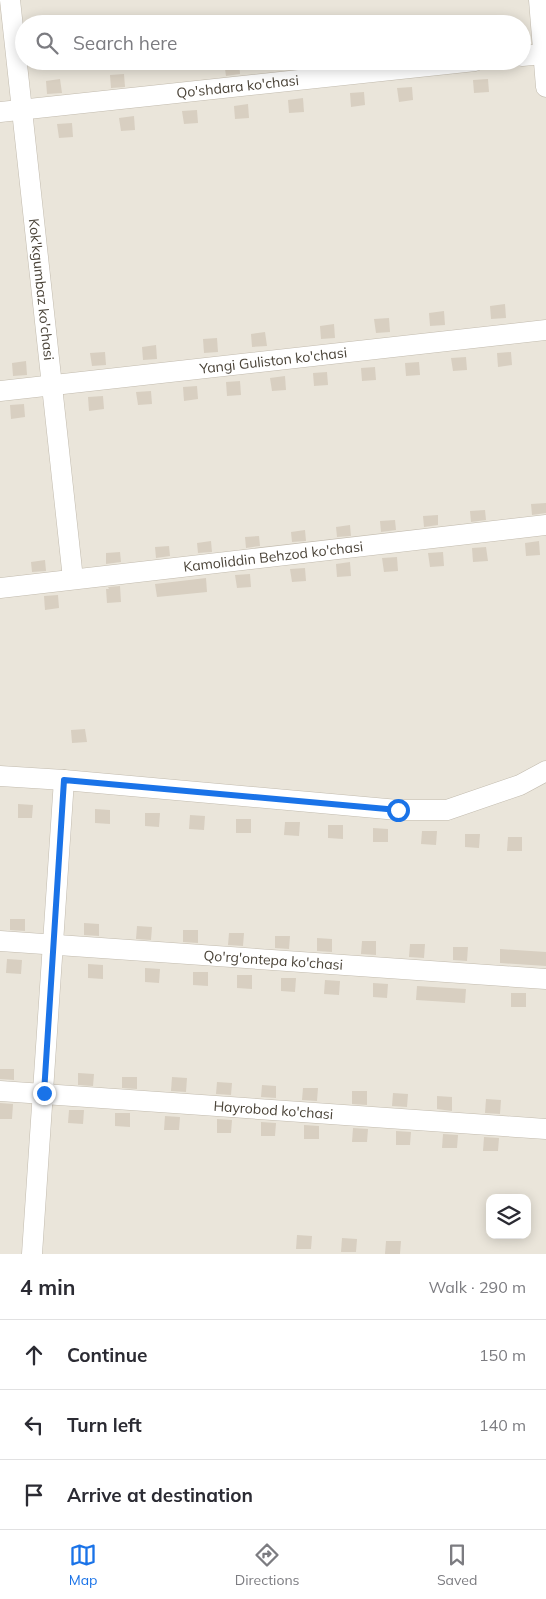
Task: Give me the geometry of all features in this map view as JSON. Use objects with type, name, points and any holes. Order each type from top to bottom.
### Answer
[{"type":"street","name":"Kok'kgumbaz ko'chasi","points":[[10,0],[15,46]]},
{"type":"street","points":[[539,0],[546,87]]},
{"type":"street","points":[[531,55],[543,54]]},
{"type":"street","name":"Kok'kgumbaz ko'chasi","points":[[18,70],[73,579]]},
{"type":"street","name":"Qo'shdara ko'chasi","points":[[0,112],[392,70]]},
{"type":"street","name":"Yangi Guliston ko'chasi","points":[[0,391],[546,330]]},
{"type":"street","name":"Kamoliddin Behzod ko'chasi","points":[[0,588],[546,525]]},
{"type":"street","points":[[0,776],[398,810],[447,810],[520,785],[546,771]]},
{"type":"street","points":[[32,1254],[64,780]]},
{"type":"street","name":"Qo'rg'ontepa ko'chasi","points":[[0,941],[546,979]]},
{"type":"street","name":"Hayrobod ko'chasi","points":[[0,1091],[546,1129]]},
{"type":"shaded area","points":[[0,0],[546,0],[546,1254],[0,1254]]},
{"type":"building","points":[[225,70],[240,70],[240,74],[226,76]]},
{"type":"building","points":[[124,74],[125,87],[111,88],[110,75]]},
{"type":"building","points":[[60,79],[62,93],[47,94],[46,81]]},
{"type":"building","points":[[488,79],[489,92],[474,93],[473,80]]},
{"type":"building","points":[[412,87],[413,100],[399,102],[397,88]]},
{"type":"building","points":[[364,92],[365,105],[351,107],[350,93]]},
{"type":"building","points":[[303,98],[304,112],[289,113],[288,100]]},
{"type":"building","points":[[248,104],[249,118],[235,119],[234,106]]},
{"type":"building","points":[[197,110],[198,123],[184,124],[182,111]]},
{"type":"building","points":[[134,116],[135,130],[121,131],[119,118]]},
{"type":"building","points":[[72,123],[73,137],[59,138],[57,124]]},
{"type":"building","points":[[505,304],[506,318],[491,319],[490,306]]},
{"type":"building","points":[[444,311],[445,325],[430,326],[429,313]]},
{"type":"building","points":[[389,318],[390,332],[376,333],[374,319]]},
{"type":"building","points":[[334,324],[335,338],[321,339],[320,326]]},
{"type":"building","points":[[265,332],[267,346],[252,347],[251,334]]},
{"type":"building","points":[[217,338],[218,352],[204,353],[203,339]]},
{"type":"building","points":[[156,345],[157,359],[143,360],[142,347]]},
{"type":"building","points":[[105,352],[106,365],[92,366],[90,353]]},
{"type":"building","points":[[511,352],[512,365],[498,367],[497,353]]},
{"type":"building","points":[[466,357],[467,370],[453,371],[451,358]]},
{"type":"building","points":[[26,361],[27,375],[13,376],[12,363]]},
{"type":"building","points":[[419,362],[420,375],[406,376],[405,363]]},
{"type":"building","points":[[375,367],[376,380],[362,381],[361,368]]},
{"type":"building","points":[[327,372],[328,385],[314,386],[313,373]]},
{"type":"building","points":[[285,376],[286,390],[272,391],[270,378]]},
{"type":"building","points":[[240,381],[241,395],[227,396],[226,382]]},
{"type":"building","points":[[197,386],[198,399],[184,401],[183,387]]},
{"type":"building","points":[[151,391],[152,404],[138,405],[136,392]]},
{"type":"building","points":[[103,396],[104,409],[89,411],[88,397]]},
{"type":"building","points":[[24,404],[25,417],[11,419],[10,405]]},
{"type":"building","points":[[546,503],[546,513],[532,515],[531,504]]},
{"type":"building","points":[[485,510],[486,520],[471,522],[470,511]]},
{"type":"building","points":[[438,515],[438,525],[424,527],[423,516]]},
{"type":"building","points":[[395,520],[396,530],[381,532],[380,521]]},
{"type":"building","points":[[350,525],[351,536],[337,537],[336,527]]},
{"type":"building","points":[[305,530],[306,541],[292,542],[291,532]]},
{"type":"building","points":[[259,536],[260,546],[246,548],[245,537]]},
{"type":"building","points":[[211,541],[212,552],[198,553],[197,543]]},
{"type":"building","points":[[539,541],[540,555],[526,556],[525,543]]},
{"type":"building","points":[[169,546],[170,556],[156,558],[155,547]]},
{"type":"building","points":[[486,547],[488,561],[473,562],[472,548]]},
{"type":"building","points":[[120,552],[121,562],[106,564],[106,553]]},
{"type":"building","points":[[443,552],[444,566],[430,567],[428,553]]},
{"type":"building","points":[[397,557],[398,571],[384,572],[382,558]]},
{"type":"building","points":[[45,560],[46,571],[32,572],[31,562]]},
{"type":"building","points":[[350,562],[351,576],[337,577],[336,564]]},
{"type":"building","points":[[305,568],[306,581],[292,582],[290,569]]},
{"type":"building","points":[[250,574],[251,587],[237,588],[235,575]]},
{"type":"building","points":[[206,578],[207,592],[157,597],[155,584]]},
{"type":"building","points":[[120,586],[121,602],[107,603],[106,589],[109,589],[108,587]]},
{"type":"building","points":[[58,595],[59,608],[45,610],[44,596]]},
{"type":"building","points":[[85,729],[87,742],[72,743],[71,730]]},
{"type":"building","points":[[18,804],[33,805],[32,818],[18,818]]},
{"type":"building","points":[[95,809],[110,810],[110,824],[95,823]]},
{"type":"building","points":[[145,813],[160,813],[159,827],[145,826]]},
{"type":"building","points":[[190,815],[205,816],[204,830],[189,829]]},
{"type":"building","points":[[236,819],[251,819],[251,833],[236,833]]},
{"type":"building","points":[[285,822],[300,822],[299,836],[284,835]]},
{"type":"building","points":[[328,825],[343,825],[343,839],[328,838]]},
{"type":"building","points":[[373,828],[388,829],[388,842],[373,842]]},
{"type":"building","points":[[422,831],[437,831],[436,845],[421,844]]},
{"type":"building","points":[[465,834],[480,834],[479,848],[465,847]]},
{"type":"building","points":[[508,837],[522,837],[522,851],[507,851]]},
{"type":"building","points":[[10,919],[25,919],[25,931],[10,930]]},
{"type":"building","points":[[84,923],[99,924],[99,936],[84,935]]},
{"type":"building","points":[[137,926],[152,927],[151,940],[136,939]]},
{"type":"building","points":[[183,930],[198,930],[198,943],[183,942]]},
{"type":"building","points":[[229,933],[244,933],[243,946],[228,945]]},
{"type":"building","points":[[275,936],[290,936],[289,949],[275,948]]},
{"type":"building","points":[[317,938],[332,939],[332,952],[317,951]]},
{"type":"building","points":[[362,941],[376,941],[376,955],[361,954]]},
{"type":"building","points":[[410,944],[425,944],[424,958],[409,957]]},
{"type":"building","points":[[453,947],[468,947],[467,961],[453,960]]},
{"type":"building","points":[[500,949],[546,952],[546,966],[500,963]]},
{"type":"building","points":[[7,959],[22,960],[21,974],[6,973]]},
{"type":"building","points":[[88,964],[103,965],[103,979],[88,978]]},
{"type":"building","points":[[145,968],[160,969],[159,983],[145,982]]},
{"type":"building","points":[[193,972],[208,972],[208,986],[193,985]]},
{"type":"building","points":[[237,975],[252,975],[252,989],[237,988]]},
{"type":"building","points":[[281,978],[296,978],[295,992],[281,991]]},
{"type":"building","points":[[325,980],[340,981],[339,995],[324,994]]},
{"type":"building","points":[[373,983],[388,984],[387,998],[373,997]]},
{"type":"building","points":[[417,986],[466,989],[465,1003],[416,1000]]},
{"type":"building","points":[[511,993],[526,993],[526,1007],[511,1007]]},
{"type":"building","points":[[0,1069],[14,1069],[14,1080],[0,1079]]},
{"type":"building","points":[[78,1073],[94,1074],[93,1086],[78,1085]]},
{"type":"building","points":[[122,1077],[137,1077],[137,1089],[122,1088]]},
{"type":"building","points":[[172,1077],[187,1078],[186,1092],[171,1091]]},
{"type":"building","points":[[217,1082],[232,1083],[231,1095],[216,1094]]},
{"type":"building","points":[[262,1085],[276,1086],[276,1098],[261,1097]]},
{"type":"building","points":[[303,1088],[318,1088],[317,1101],[302,1100]]},
{"type":"building","points":[[352,1091],[367,1091],[367,1105],[352,1104]]},
{"type":"building","points":[[393,1093],[408,1094],[407,1107],[392,1106]]},
{"type":"building","points":[[437,1096],[452,1097],[452,1111],[437,1109]]},
{"type":"building","points":[[486,1099],[501,1100],[500,1114],[485,1113]]},
{"type":"building","points":[[0,1103],[13,1104],[12,1119],[0,1119]]},
{"type":"building","points":[[69,1110],[84,1110],[83,1124],[68,1123]]},
{"type":"building","points":[[115,1113],[130,1113],[130,1127],[115,1126]]},
{"type":"building","points":[[165,1116],[180,1117],[179,1130],[164,1130]]},
{"type":"building","points":[[217,1119],[232,1120],[231,1133],[217,1133]]},
{"type":"building","points":[[261,1122],[276,1123],[275,1136],[261,1136]]},
{"type":"building","points":[[304,1125],[319,1126],[319,1139],[304,1139]]},
{"type":"building","points":[[353,1128],[368,1129],[367,1142],[352,1142]]},
{"type":"building","points":[[396,1131],[411,1132],[410,1145],[396,1145]]},
{"type":"building","points":[[443,1134],[458,1135],[457,1148],[442,1148]]},
{"type":"building","points":[[484,1137],[499,1138],[498,1151],[483,1151]]},
{"type":"building","points":[[297,1235],[312,1236],[311,1249],[296,1249]]},
{"type":"building","points":[[342,1238],[357,1239],[356,1252],[341,1252]]},
{"type":"building","points":[[386,1241],[401,1241],[400,1254],[385,1254]]},
{"type":"route","points":[[44,1093],[52,944],[64,780],[398,810]]}]
